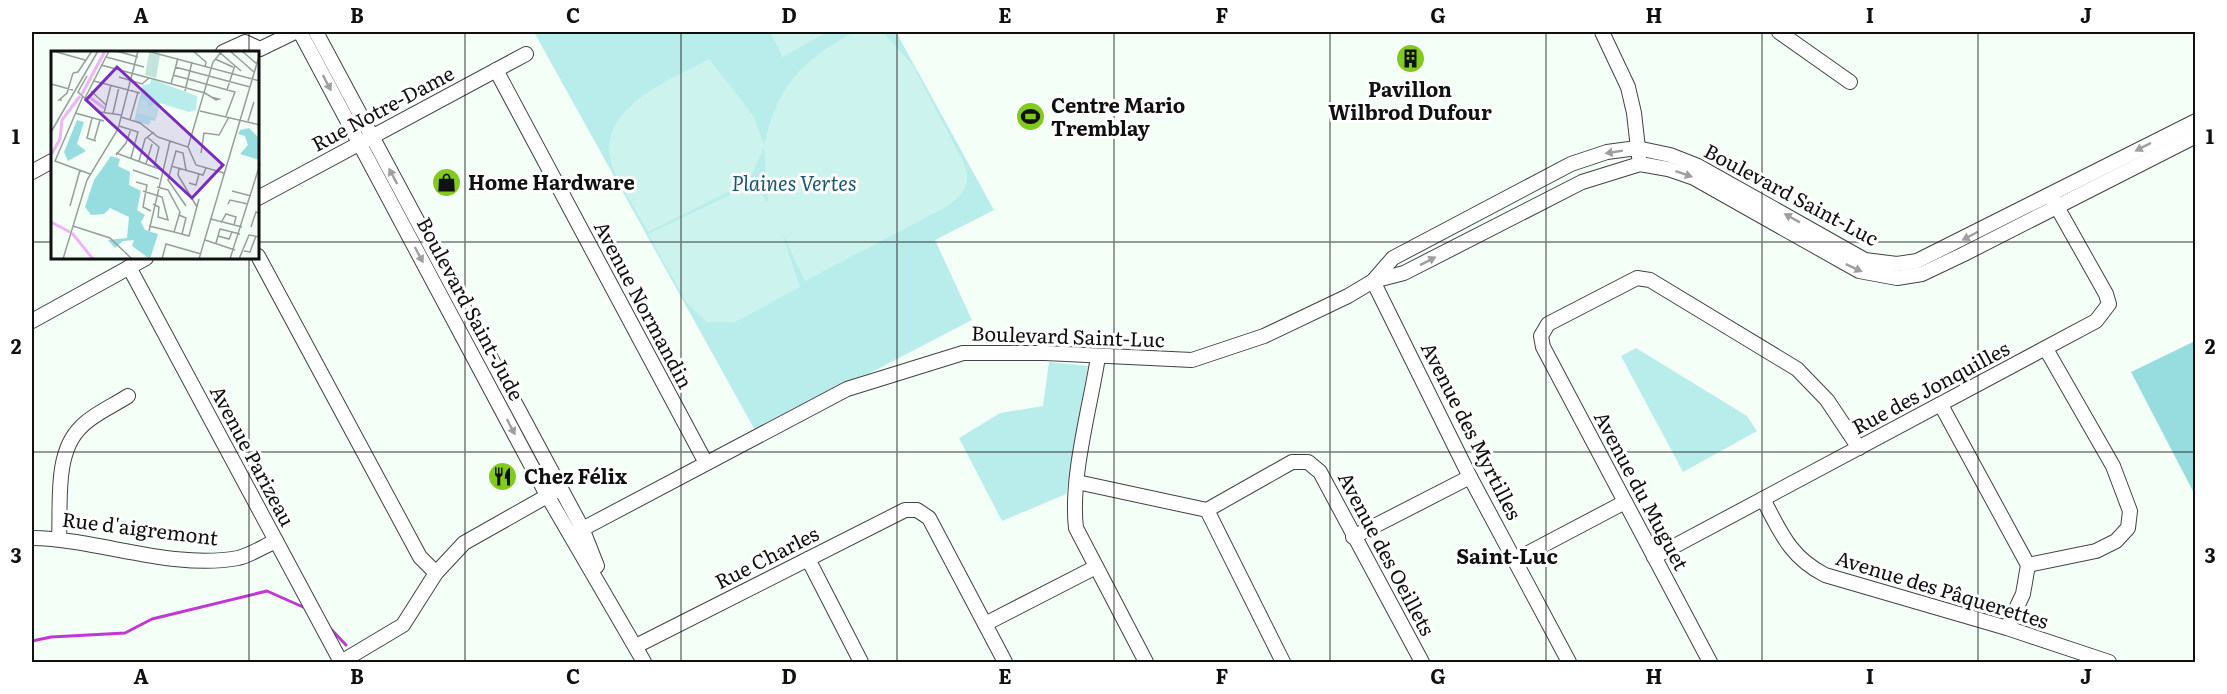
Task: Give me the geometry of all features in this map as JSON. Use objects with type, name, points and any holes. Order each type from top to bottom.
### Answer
[{"type":"street","points":[[225,51],[244,42],[260,49],[295,32]]},
{"type":"street","name":"Boulevard Saint-Jude","points":[[300,32],[366,141],[561,489],[576,532],[644,663]]},
{"type":"street","name":"Boulevard Saint-Jude","points":[[316,32],[366,141],[548,495],[576,532]]},
{"type":"street","points":[[1602,32],[1628,87],[1634,113],[1640,164]]},
{"type":"street","points":[[1779,32],[1850,82]]},
{"type":"street","name":"Rue Notre-Dame","points":[[260,197],[526,54]]},
{"type":"street","name":"Avenue Normandin","points":[[495,70],[706,463]]},
{"type":"street","name":"Boulevard Saint-Luc","points":[[576,532],[847,389],[963,353],[1045,353],[1192,360],[1264,336],[1348,296],[1373,281],[1404,273],[1582,182],[1640,164],[1668,169],[1694,178],[1859,271],[1897,278],[1922,274],[2196,121]]},
{"type":"street","name":"Boulevard Saint-Luc","points":[[1373,281],[1393,258],[1571,164],[1607,152],[1637,148],[1698,166],[1865,260],[1881,263],[1917,261],[2196,136]]},
{"type":"street","points":[[32,172],[51,162]]},
{"type":"street","name":"Rue des Jonquilles","points":[[1654,557],[2096,321],[2109,304],[2053,200]]},
{"type":"street","points":[[32,321],[142,260]]},
{"type":"street","points":[[260,260],[420,557],[436,573]]},
{"type":"street","name":"Avenue Parizeau","points":[[129,267],[341,663]]},
{"type":"street","name":"Avenue du Muguet","points":[[1710,663],[1543,347],[1541,336],[1548,324],[1637,278],[1650,280],[1797,369],[1827,400],[1859,448]]},
{"type":"street","name":"Avenue des Myrtilles","points":[[1373,281],[1470,477],[1569,663]]},
{"type":"street","points":[[2028,565],[2096,551],[2116,541],[2128,528],[2130,511],[2113,466],[2046,349]]},
{"type":"street","points":[[1098,357],[1077,482],[1074,509],[1076,528],[1146,663]]},
{"type":"street","points":[[59,538],[63,460],[71,439],[82,425],[128,396]]},
{"type":"street","points":[[1941,405],[2028,565],[2023,594],[2007,628]]},
{"type":"street","name":"Avenue des Oeillets","points":[[1207,510],[1292,462],[1308,462],[1320,472],[1422,663]]},
{"type":"street","points":[[1353,537],[1470,477]]},
{"type":"street","points":[[1077,482],[1207,510],[1283,663]]},
{"type":"street","points":[[341,663],[403,625],[436,573],[464,543],[561,489]]},
{"type":"street","name":"Avenue des Pâquerettes","points":[[1762,499],[1793,552],[1806,565],[1825,576],[2007,628],[2109,663]]},
{"type":"street","points":[[1515,560],[1625,502]]},
{"type":"street","name":"Rue Charles","points":[[636,646],[905,510],[917,510],[929,518],[985,624]]},
{"type":"street","name":"Rue d'aigremont","points":[[32,538],[59,538],[123,551],[207,560],[240,557],[276,541]]},
{"type":"street","points":[[808,559],[861,663]]},
{"type":"street","points":[[1005,663],[985,624],[1096,567]]},
{"type":"green space","name":"Plaines Vertes","points":[[534,32],[896,32],[994,210],[935,240],[972,320],[756,432]]},
{"type":"green space","points":[[770,32],[827,32],[783,57]]},
{"type":"green space","points":[[854,32],[883,32],[913,66],[963,161],[967,182],[962,193],[946,207],[805,281],[782,233],[800,287],[735,322],[707,322],[686,302],[648,234],[749,186],[757,190],[768,202],[764,148],[748,182],[648,232],[622,187],[611,162],[610,142],[615,125],[626,110],[641,97],[709,59],[753,115],[764,145],[777,106],[794,77],[820,53]]},
{"type":"green space","points":[[1636,348],[1747,416],[1757,431],[1683,472],[1621,356]]},
{"type":"green space","points":[[1049,362],[1088,366],[1066,494],[1002,521],[959,438],[1000,413],[1043,406]]},
{"type":"shaded area","points":[[2195,341],[2195,495],[2131,372]]},
{"type":"waterway","points":[[32,641],[51,637],[125,633],[152,619],[267,591],[303,607]]},
{"type":"waterway","points":[[329,627],[346,645]]},
{"type":"place","name":"Pavillon Wilbrod Dufour","points":[[1410,59]]},
{"type":"place","name":"Centre Mario Tremblay","points":[[1030,117]]},
{"type":"place","name":"Home Hardware","points":[[447,183]]},
{"type":"place","name":"Chez Félix","points":[[503,477]]},
{"type":"district","name":"Saint-Luc","points":[[1507,557]]}]
